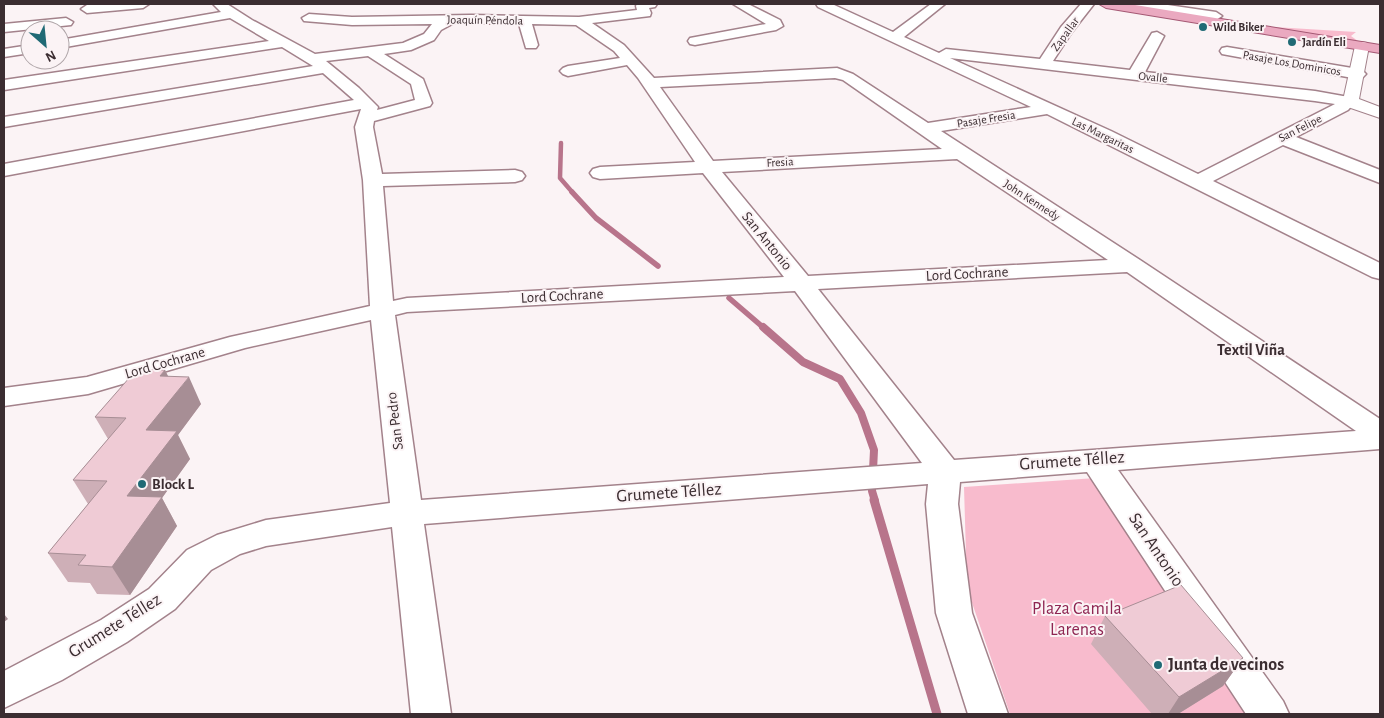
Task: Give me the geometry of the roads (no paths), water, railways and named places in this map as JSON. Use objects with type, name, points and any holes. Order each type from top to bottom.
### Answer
[{"type":"main road","points":[[1106,4],[1347,30]]},
{"type":"main road","points":[[1203,13],[1362,46],[1379,43]]},
{"type":"street","points":[[87,10],[143,4]]},
{"type":"street","points":[[70,42],[243,4]]},
{"type":"street","name":"Joaquín Péndola","points":[[309,18],[352,21],[471,19],[579,21],[645,13],[642,6],[652,4]]},
{"type":"street","points":[[695,41],[776,26],[775,23],[739,4]]},
{"type":"street","name":"Las Margaritas","points":[[822,4],[1199,181],[1380,272]]},
{"type":"street","points":[[895,37],[939,4]]},
{"type":"street","name":"Zapallar","points":[[1044,64],[1066,30],[1088,4]]},
{"type":"street","points":[[1138,4],[1182,7],[1203,13]]},
{"type":"street","points":[[384,7],[397,13],[458,16],[471,19]]},
{"type":"street","points":[[224,8],[342,79],[365,116]]},
{"type":"street","points":[[495,20],[504,9]]},
{"type":"street","points":[[311,59],[406,47],[429,37],[436,27],[450,20]]},
{"type":"street","points":[[525,21],[531,45]]},
{"type":"street","name":"San Antonio","points":[[579,21],[619,48],[631,60],[707,166],[802,284],[945,471]]},
{"type":"street","points":[[4,28],[20,26]]},
{"type":"street","points":[[1135,75],[1157,36]]},
{"type":"street","points":[[4,85],[282,43]]},
{"type":"street","points":[[1348,101],[1352,97],[1358,74],[1362,46]]},
{"type":"street","name":"Ovalle","points":[[923,50],[1315,96],[1348,101],[1380,113]]},
{"type":"street","points":[[4,54],[20,51]]},
{"type":"street","name":"Pasaje Los Dominicos","points":[[1227,51],[1358,74]]},
{"type":"street","points":[[4,170],[365,116],[424,103],[418,82],[371,52]]},
{"type":"street","points":[[568,71],[631,60]]},
{"type":"street","points":[[4,122],[326,68]]},
{"type":"street","name":"John Kennedy","points":[[650,84],[837,73],[848,77],[960,153],[1132,265],[1380,434]]},
{"type":"street","name":"San Felipe","points":[[1199,181],[1342,107],[1348,101]]},
{"type":"street","name":"Pasaje Fresia","points":[[924,129],[1048,109]]},
{"type":"street","name":"San Pedro","points":[[365,116],[373,180],[382,309],[431,714]]},
{"type":"street","points":[[1282,138],[1380,177]]},
{"type":"street","name":"Fresia","points":[[600,173],[960,153]]},
{"type":"street","points":[[373,180],[515,176]]},
{"type":"street","name":"Lord Cochrane","points":[[4,397],[88,385],[239,342],[382,309],[408,305],[1132,265]]},
{"type":"street","name":"Grumete Téllez","points":[[4,690],[114,631],[162,599],[199,560],[229,544],[266,533],[407,513],[1380,438]]},
{"type":"street","name":"San Antonio","points":[[1095,460],[1269,714]]},
{"type":"street","points":[[945,471],[942,504],[954,613],[988,714]]},
{"type":"waterway","points":[[561,143],[560,178],[573,193]]},
{"type":"waterway","points":[[572,192],[596,218],[658,266]]},
{"type":"waterway","points":[[729,298],[765,329]]},
{"type":"waterway","points":[[763,327],[803,362],[840,379],[861,413],[874,450],[872,491],[875,501]]},
{"type":"waterway","points":[[874,500],[937,714]]},
{"type":"place","name":"Wild Biker","points":[[1203,27]]},
{"type":"place","name":"Jardín Eli","points":[[1292,42]]},
{"type":"place","name":"Block L","points":[[142,484]]},
{"type":"place","name":"Junta de vecinos","points":[[1158,665]]},
{"type":"district","name":"Textil Viña","points":[[1251,350]]},
{"type":"park label","name":"Plaza Camila Larenas","points":[[1077,619]]}]
